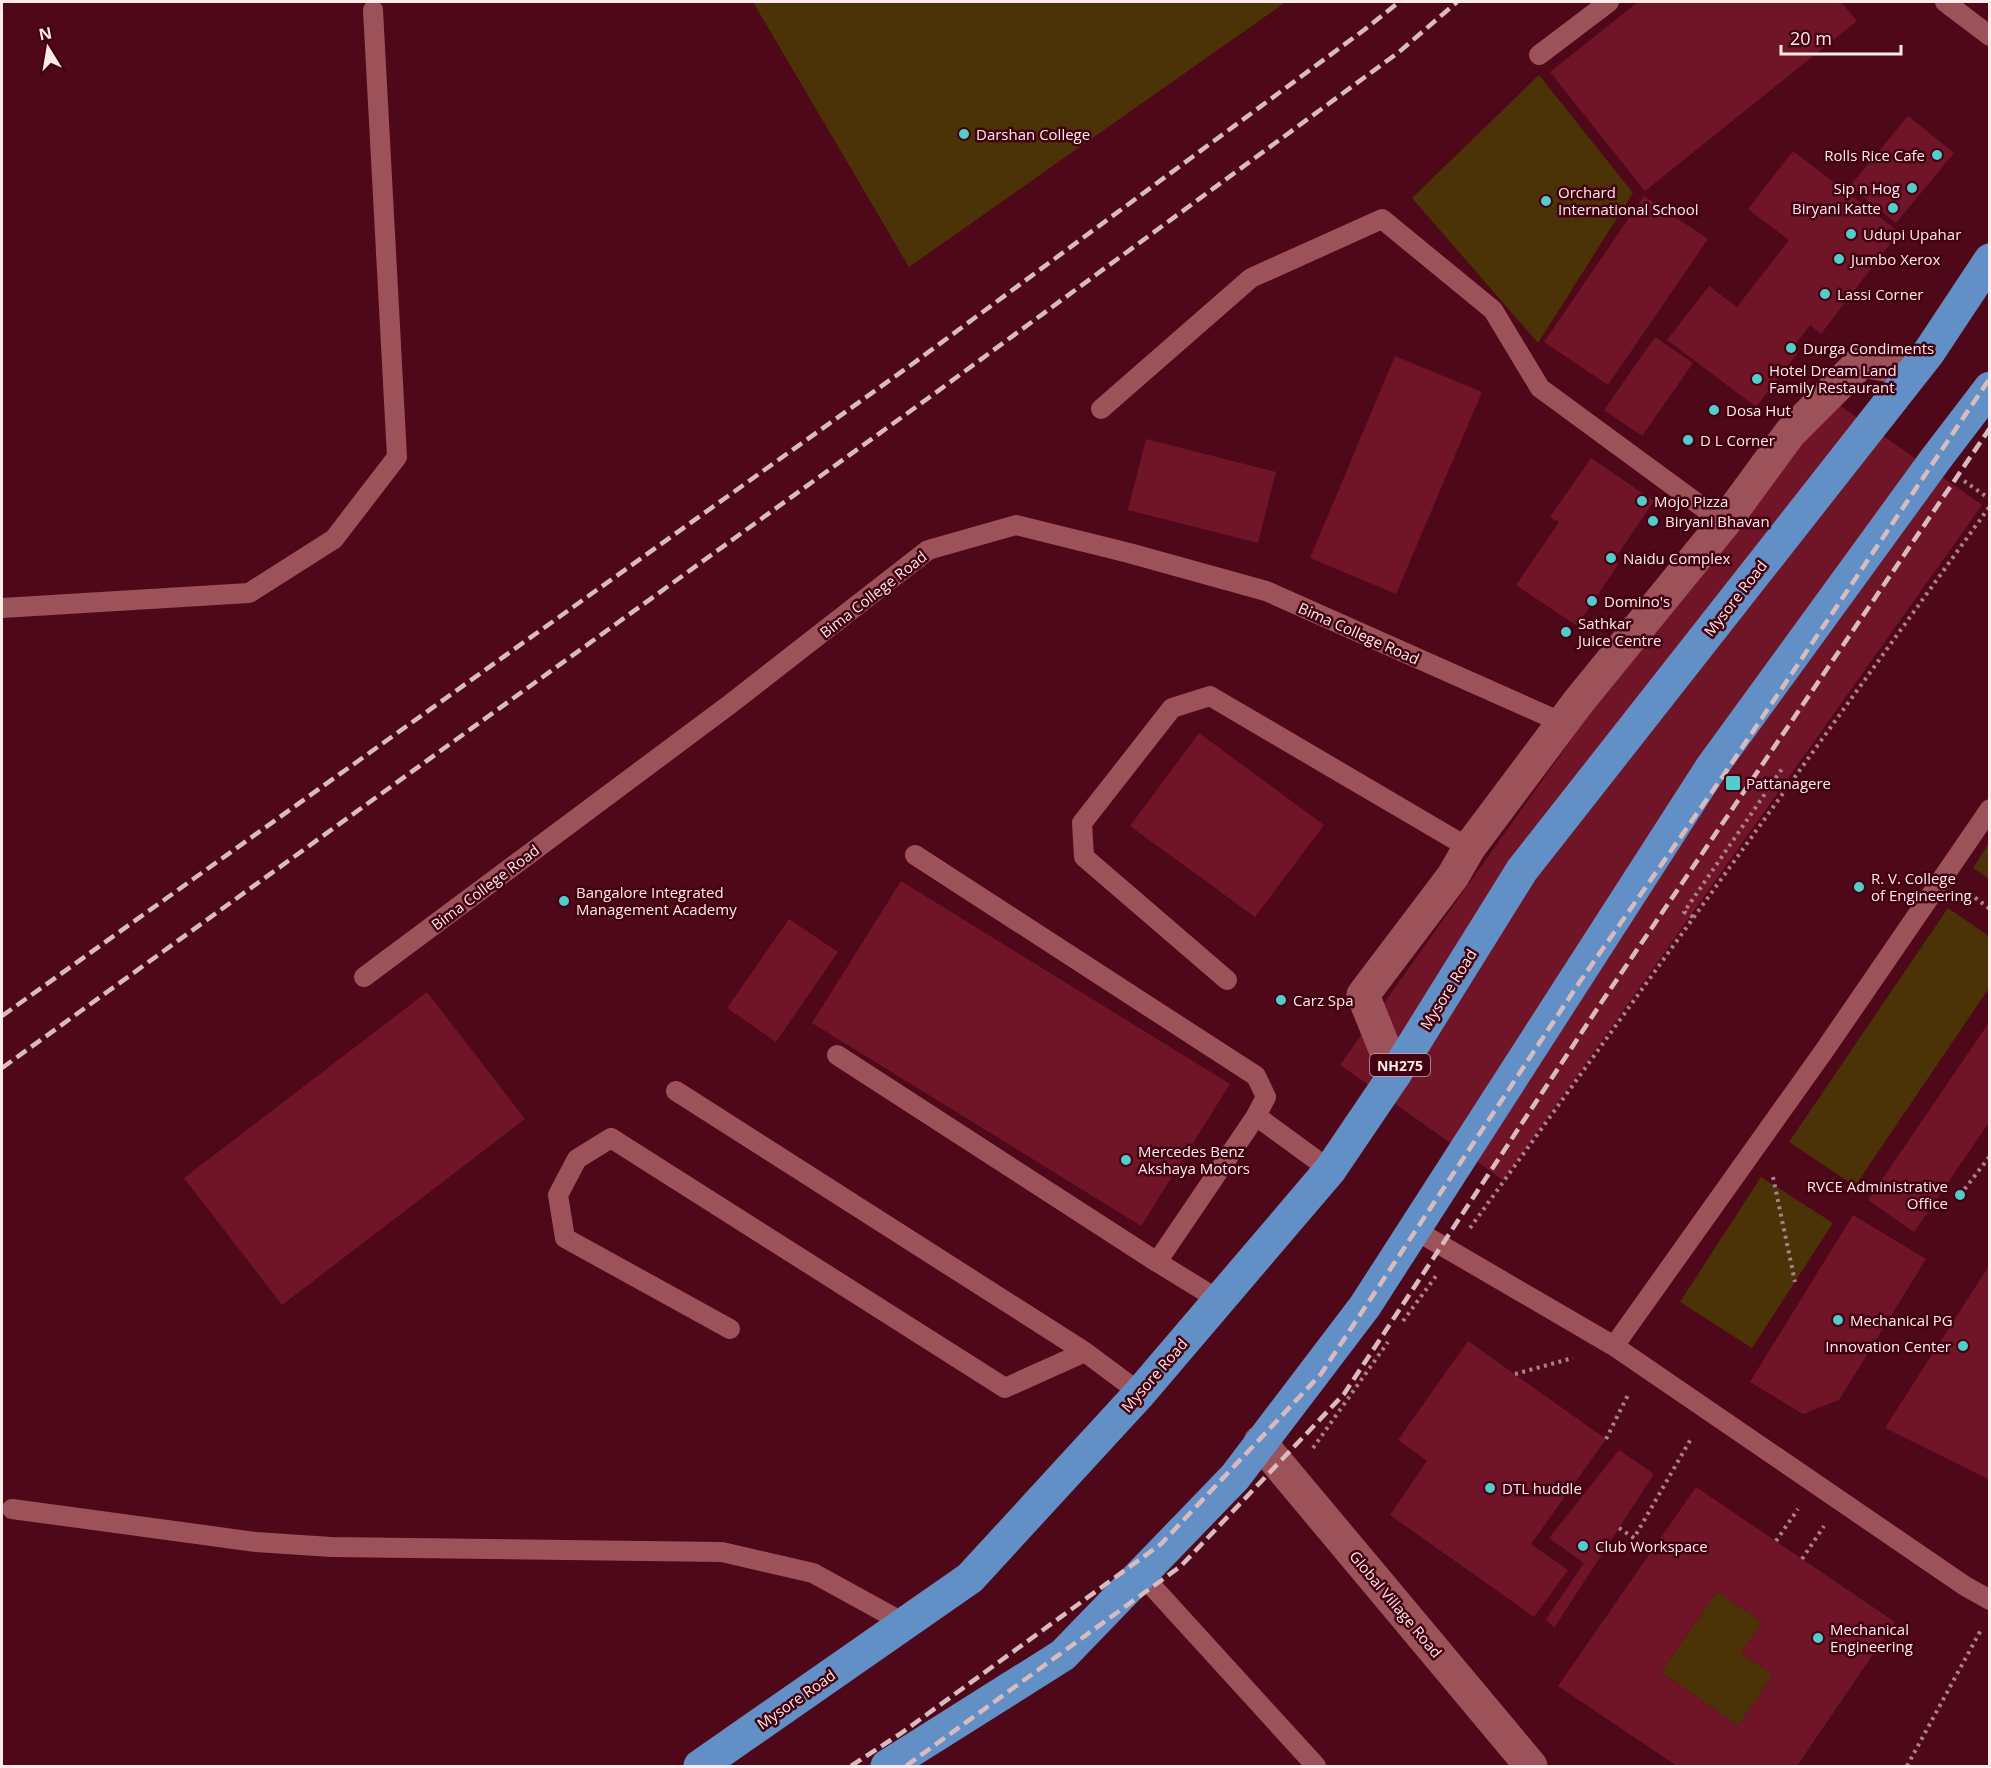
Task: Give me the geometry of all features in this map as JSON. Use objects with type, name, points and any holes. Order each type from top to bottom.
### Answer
[{"type":"highway","name":"Mysore Road","points":[[700,1767],[970,1578],[1140,1393],[1330,1170],[1395,1074],[1522,870],[1929,352],[1989,260]]},
{"type":"highway","points":[[886,1767],[1063,1655],[1234,1477],[1365,1306],[1712,768],[1989,388]]},
{"type":"street","points":[[1395,1074],[1363,995],[1453,876],[1469,848],[1563,723],[1724,523],[1790,433],[1862,361],[1914,370]]},
{"type":"street","name":"Global Village Road","points":[[1260,1443],[1531,1767]]},
{"type":"lane","points":[[1539,55],[1609,2]]},
{"type":"lane","points":[[1945,2],[1989,36]]},
{"type":"lane","points":[[2,608],[249,593],[334,539],[397,458],[373,10]]},
{"type":"lane","points":[[1101,409],[1251,278],[1382,219],[1493,310],[1540,388],[1724,523]]},
{"type":"lane","name":"Bima College Road","points":[[364,977],[729,705],[928,550],[1016,525],[1266,591],[1563,723]]},
{"type":"lane","points":[[1227,980],[1084,857],[1082,823],[1172,708],[1210,696],[1469,848]]},
{"type":"lane","points":[[1614,1346],[1824,1051],[1989,809]]},
{"type":"lane","points":[[915,855],[1256,1076],[1266,1097],[1256,1116],[1157,1262]]},
{"type":"lane","points":[[837,1055],[1219,1300]]},
{"type":"lane","points":[[676,1091],[1085,1352],[1140,1393]]},
{"type":"lane","points":[[1256,1116],[1330,1170]]},
{"type":"lane","points":[[730,1329],[565,1238],[558,1195],[577,1160],[611,1138],[1005,1388],[1085,1352]]},
{"type":"lane","points":[[1415,1230],[1614,1346],[1965,1586],[1989,1600]]},
{"type":"lane","points":[[12,1509],[256,1542],[331,1547],[722,1552],[813,1573],[904,1623]]},
{"type":"lane","points":[[1141,1574],[1316,1767]]},
{"type":"path","points":[[1398,1328],[1989,506]]},
{"type":"path","points":[[1693,917],[1684,912],[1784,766]]},
{"type":"path","points":[[1764,1135],[1795,1282]]},
{"type":"path","points":[[1960,1195],[1989,1156]]},
{"type":"path","points":[[1291,1479],[1392,1338]]},
{"type":"path","points":[[1515,1374],[1614,1346]]},
{"type":"path","points":[[1606,1439],[1642,1365]]},
{"type":"path","points":[[1619,1528],[1634,1538],[1707,1410]]},
{"type":"path","points":[[1776,1541],[1799,1508]]},
{"type":"path","points":[[1802,1559],[1825,1525]]},
{"type":"path","points":[[1907,1767],[1984,1625]]},
{"type":"shaded area","name":"Darshan College","points":[[753,2],[1286,2],[909,267]]},
{"type":"shaded area","points":[[1539,75],[1633,193],[1538,343],[1412,198]]},
{"type":"shaded area","points":[[1989,843],[1990,879],[1973,868]]},
{"type":"shaded area","points":[[1948,908],[1989,936],[1989,988],[1855,1186],[1789,1142]]},
{"type":"shaded area","points":[[1761,1177],[1833,1223],[1752,1348],[1680,1302]]},
{"type":"shaded area","points":[[1717,1591],[1762,1622],[1741,1653],[1773,1675],[1738,1726],[1661,1672]]},
{"type":"building","points":[[1638,2],[1841,2],[1857,21],[1645,191],[1550,72]]},
{"type":"building","points":[[1908,116],[1954,153],[1896,223],[1850,186]]},
{"type":"building","points":[[1793,151],[1899,232],[1821,334],[1810,325],[1792,349],[1798,353],[1756,407],[1667,340],[1709,286],[1737,307],[1789,240],[1748,209]]},
{"type":"building","points":[[1644,196],[1708,239],[1608,385],[1544,342]]},
{"type":"building","points":[[1655,337],[1693,363],[1642,436],[1604,410]]},
{"type":"building","points":[[1395,356],[1482,392],[1396,594],[1310,558]]},
{"type":"building","points":[[1819,391],[1982,505],[1503,1180],[1340,1065]]},
{"type":"building","points":[[1146,439],[1276,472],[1258,543],[1128,510]]},
{"type":"building","points":[[1591,458],[1654,501],[1614,560],[1619,563],[1577,626],[1516,585],[1559,522],[1550,517]]},
{"type":"building","points":[[1199,733],[1324,825],[1255,917],[1130,826]]},
{"type":"building","points":[[901,881],[1230,1084],[1141,1226],[812,1023]]},
{"type":"building","points":[[789,919],[838,952],[776,1042],[727,1008]]},
{"type":"building","points":[[427,992],[525,1119],[282,1305],[184,1178]]},
{"type":"building","points":[[1990,1021],[1990,1121],[1914,1232],[1868,1200]]},
{"type":"building","name":"Mechanical PG","points":[[1853,1215],[1926,1259],[1839,1400],[1803,1414],[1750,1382]]},
{"type":"building","name":"Innovation Center","points":[[1990,1264],[1990,1480],[1885,1428]]},
{"type":"building","name":"DTL huddle","points":[[1468,1341],[1606,1439],[1531,1544],[1568,1570],[1534,1617],[1390,1515],[1427,1461],[1398,1440]]},
{"type":"building","name":"Club Workspace","points":[[1619,1450],[1654,1474],[1554,1628],[1546,1619],[1584,1563],[1549,1538]]},
{"type":"building","name":"Mechanical Engineering","points":[[1696,1487],[1895,1622],[1797,1766],[1677,1766],[1558,1686]],"holes":[[[1717,1591],[1762,1622],[1741,1653],[1773,1675],[1738,1726],[1661,1672]]]},
{"type":"railway","points":[[2,1016],[911,365],[1399,2]]},
{"type":"railway","points":[[2,1068],[927,399],[1399,52],[1457,2]]},
{"type":"railway","points":[[851,1766],[900,1734],[1161,1544],[1321,1374],[1579,983],[1723,776],[1990,378]]},
{"type":"railway","points":[[906,1766],[1181,1566],[1344,1394],[1603,1000],[1990,428]]},
{"type":"place","name":"Darshan College","points":[[964,134]]},
{"type":"place","name":"Rolls Rice Cafe","points":[[1937,155]]},
{"type":"place","name":"Sip n Hog","points":[[1912,188]]},
{"type":"place","name":"Orchard International School","points":[[1546,201]]},
{"type":"place","name":"Biryani Katte","points":[[1893,208]]},
{"type":"place","name":"Udupi Upahar","points":[[1851,234]]},
{"type":"place","name":"Jumbo Xerox","points":[[1839,259]]},
{"type":"place","name":"Lassi Corner","points":[[1825,294]]},
{"type":"place","name":"Durga Condiments","points":[[1791,348]]},
{"type":"place","name":"Hotel Dream Land Family Restaurant","points":[[1757,379]]},
{"type":"place","name":"Dosa Hut","points":[[1714,410]]},
{"type":"place","name":"D L Corner","points":[[1688,440]]},
{"type":"place","name":"Mojo Pizza","points":[[1642,501]]},
{"type":"place","name":"Biryani Bhavan","points":[[1653,521]]},
{"type":"place","name":"Naidu Complex","points":[[1611,558]]},
{"type":"place","name":"Domino's","points":[[1592,601]]},
{"type":"place","name":"Sathkar Juice Centre","points":[[1566,632]]},
{"type":"place","name":"Pattanagere","points":[[1733,783]]},
{"type":"place","name":"R. V. College of Engineering","points":[[1859,887]]},
{"type":"place","name":"Bangalore Integrated Management Academy","points":[[564,901]]},
{"type":"place","name":"Carz Spa","points":[[1281,1000]]},
{"type":"place","name":"Mercedes Benz Akshaya Motors","points":[[1126,1160]]},
{"type":"place","name":"RVCE Administrative Office","points":[[1960,1195]]},
{"type":"place","name":"Mechanical PG","points":[[1838,1320]]},
{"type":"place","name":"Innovation Center","points":[[1963,1346]]},
{"type":"place","name":"DTL huddle","points":[[1490,1488]]},
{"type":"place","name":"Club Workspace","points":[[1583,1546]]},
{"type":"place","name":"Mechanical Engineering","points":[[1818,1638]]}]
